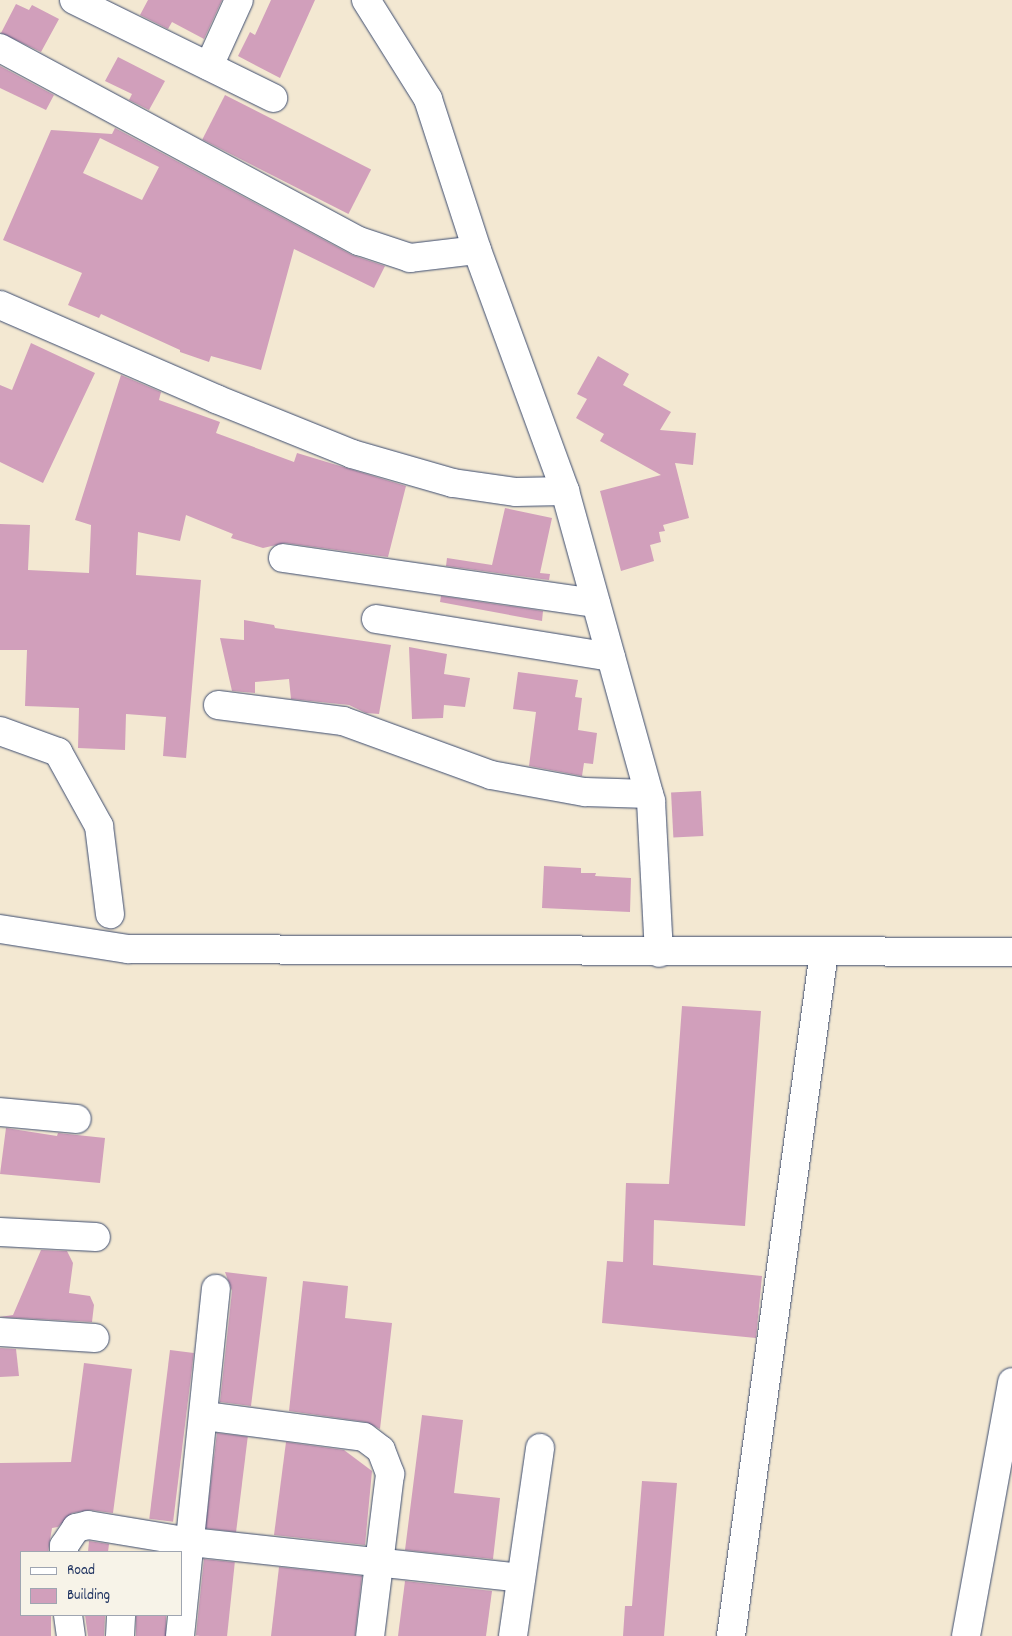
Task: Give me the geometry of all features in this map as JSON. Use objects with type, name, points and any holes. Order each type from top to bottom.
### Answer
[{"type":"street","points":[[74,0],[273,98]]},
{"type":"street","points":[[209,66],[239,0]]},
{"type":"street","points":[[366,0],[428,99],[477,250],[565,491],[649,794],[659,952]]},
{"type":"street","points":[[0,48],[360,240],[410,258],[477,250]]},
{"type":"street","points":[[0,305],[216,399],[352,454],[453,482],[516,492],[565,491]]},
{"type":"street","points":[[283,558],[596,602]]},
{"type":"street","points":[[376,619],[611,657]]},
{"type":"street","points":[[218,704],[343,721],[491,775],[585,792],[649,794]]},
{"type":"street","points":[[0,731],[58,752],[99,826],[110,914]]},
{"type":"street","points":[[0,929],[128,949],[1012,952]]},
{"type":"street","points":[[731,1636],[824,952]]},
{"type":"street","points":[[0,1112],[77,1119]]},
{"type":"street","points":[[0,1232],[96,1237]]},
{"type":"street","points":[[180,1636],[205,1416],[216,1289]]},
{"type":"street","points":[[0,1332],[95,1338]]},
{"type":"street","points":[[966,1636],[1012,1382]]},
{"type":"street","points":[[205,1416],[364,1437],[381,1450],[390,1474],[370,1636]]},
{"type":"street","points":[[514,1636],[540,1448]]},
{"type":"street","points":[[64,1551],[64,1546],[76,1528],[88,1525],[126,1542],[191,1542],[521,1578]]},
{"type":"street","points":[[68,1616],[71,1636]]},
{"type":"street","points":[[120,1636],[121,1616]]},
{"type":"building","points":[[148,0],[222,0],[204,39],[172,22],[168,29],[140,15]]},
{"type":"building","points":[[271,0],[315,0],[280,78],[238,56],[250,32],[255,35]]},
{"type":"building","points":[[16,4],[29,10],[32,5],[59,19],[41,52],[1,33]]},
{"type":"building","points":[[118,57],[165,81],[149,110],[129,100],[132,94],[105,81]]},
{"type":"building","points":[[0,66],[54,95],[46,110],[0,88]]},
{"type":"building","points":[[225,95],[371,169],[348,214],[202,140]]},
{"type":"building","points":[[115,128],[352,255],[385,266],[374,288],[294,249],[261,370],[211,356],[209,362],[180,352],[180,350],[101,314],[99,318],[68,305],[82,273],[3,240],[51,130],[112,134]],"holes":[[[100,138],[159,167],[142,200],[83,173]]]},
{"type":"building","points":[[31,343],[95,373],[43,483],[0,462],[0,385],[12,390]]},
{"type":"building","points":[[598,356],[629,374],[623,385],[671,412],[660,430],[696,433],[693,465],[675,463],[689,518],[663,525],[665,531],[659,532],[661,542],[650,545],[654,561],[621,571],[600,491],[661,475],[600,441],[604,434],[576,418],[587,399],[577,394]]},
{"type":"building","points":[[121,375],[161,392],[159,400],[220,422],[216,433],[294,462],[297,453],[406,486],[388,557],[285,543],[263,548],[231,538],[233,534],[186,515],[180,541],[138,532],[136,575],[201,580],[186,758],[163,756],[166,717],[126,714],[125,750],[78,748],[79,708],[25,706],[27,650],[0,650],[0,524],[30,525],[28,570],[89,573],[91,525],[75,520]]},
{"type":"building","points":[[505,508],[552,518],[540,573],[550,574],[549,580],[446,566],[447,558],[492,565]]},
{"type":"building","points":[[441,596],[543,611],[542,621],[440,602]]},
{"type":"building","points":[[244,620],[274,625],[275,628],[391,645],[379,714],[366,713],[349,705],[291,699],[289,679],[255,682],[255,693],[232,691],[220,638],[244,640]]},
{"type":"building","points":[[409,647],[447,654],[444,674],[470,678],[465,707],[444,705],[443,718],[412,719]]},
{"type":"building","points":[[518,672],[578,680],[575,697],[582,698],[578,730],[597,733],[593,764],[584,763],[582,776],[529,766],[536,712],[513,709]]},
{"type":"building","points":[[701,791],[703,836],[673,838],[671,793]]},
{"type":"building","points":[[544,866],[581,868],[581,873],[596,873],[595,876],[631,878],[630,912],[542,908]]},
{"type":"building","points":[[682,1006],[761,1011],[745,1226],[654,1220],[653,1265],[762,1276],[756,1338],[602,1323],[607,1261],[623,1262],[626,1183],[669,1184]]},
{"type":"building","points":[[6,1128],[57,1136],[58,1133],[105,1138],[100,1183],[0,1174]]},
{"type":"building","points":[[41,1250],[67,1251],[73,1263],[69,1293],[90,1296],[94,1305],[92,1322],[0,1317],[13,1315]]},
{"type":"building","points":[[225,1272],[267,1277],[251,1406],[220,1402],[232,1291]]},
{"type":"building","points":[[303,1281],[348,1286],[345,1318],[392,1323],[380,1429],[366,1422],[289,1411]]},
{"type":"building","points":[[0,1348],[16,1349],[19,1376],[0,1377]]},
{"type":"building","points":[[170,1350],[194,1353],[173,1522],[149,1519]]},
{"type":"building","points":[[84,1363],[132,1369],[113,1513],[90,1510],[72,1513],[58,1527],[52,1528],[48,1551],[20,1551],[20,1616],[51,1616],[51,1636],[0,1636],[0,1463],[71,1462]]},
{"type":"building","points":[[422,1415],[463,1420],[454,1493],[500,1498],[493,1559],[405,1550]]},
{"type":"building","points":[[217,1433],[248,1437],[236,1532],[205,1528]]},
{"type":"building","points":[[286,1442],[344,1450],[372,1471],[365,1545],[274,1535]]},
{"type":"building","points":[[642,1481],[677,1483],[664,1636],[623,1636],[625,1606],[632,1606]]},
{"type":"building","points":[[89,1541],[109,1544],[108,1551],[88,1551]]},
{"type":"building","points":[[204,1559],[235,1562],[227,1636],[196,1636]]},
{"type":"building","points":[[279,1567],[362,1576],[355,1636],[271,1636]]},
{"type":"building","points":[[405,1581],[492,1591],[486,1636],[398,1636]]},
{"type":"building","points":[[85,1616],[105,1616],[104,1636],[88,1636]]},
{"type":"building","points":[[136,1616],[166,1616],[166,1636],[136,1636]]}]
